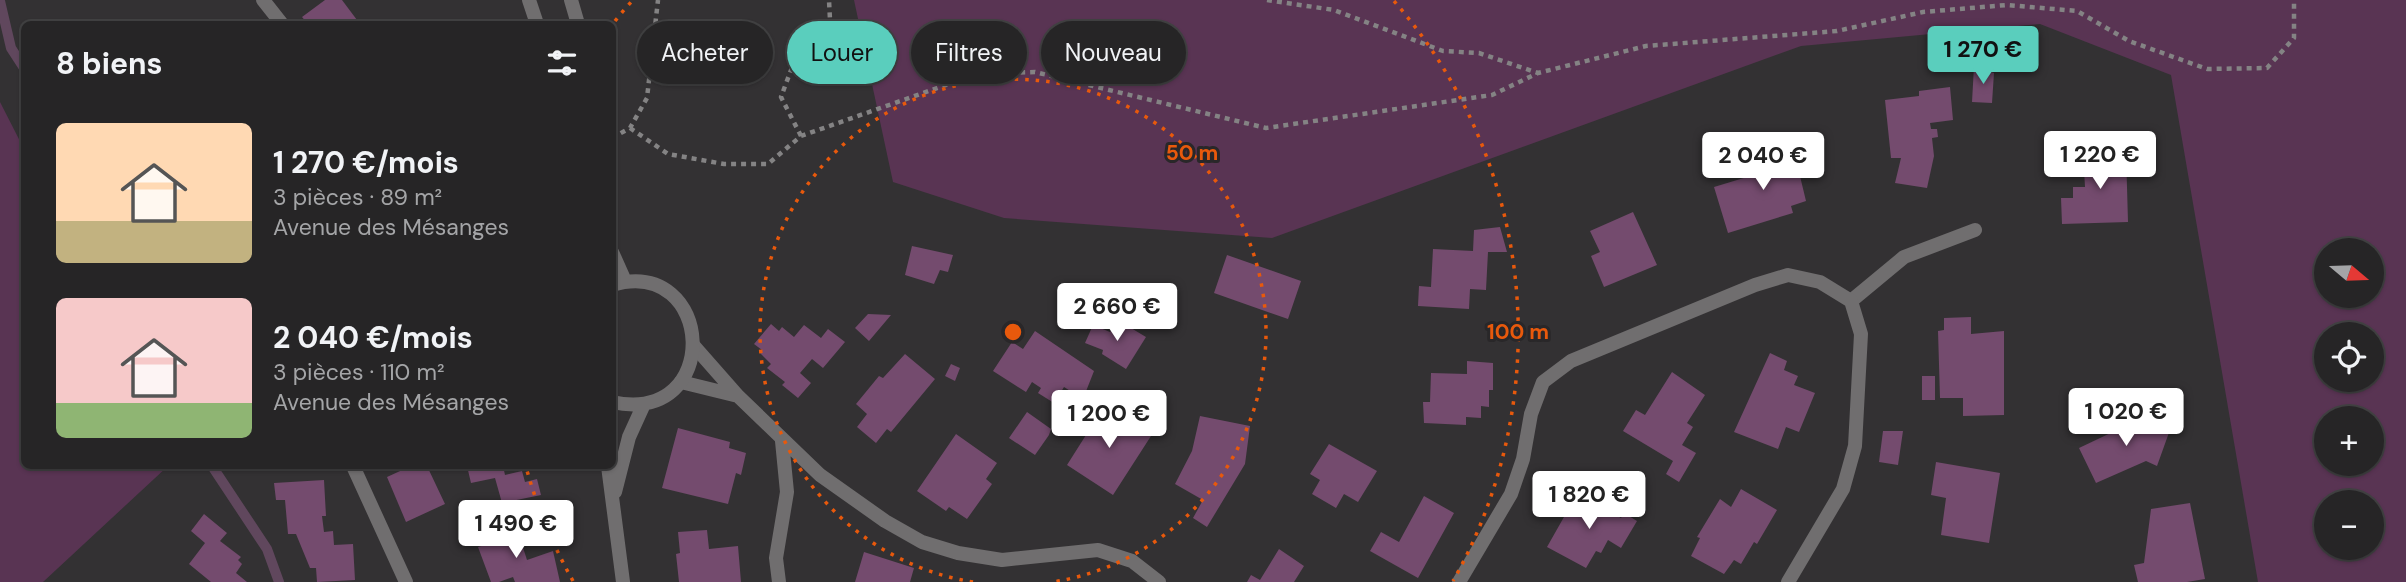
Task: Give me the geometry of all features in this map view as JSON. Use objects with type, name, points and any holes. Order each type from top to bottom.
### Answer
[{"type":"street","points":[[263,0],[280,21]]},
{"type":"street","points":[[529,0],[536,21]]},
{"type":"street","points":[[571,0],[577,21]]},
{"type":"street","points":[[1851,301],[1904,257],[1975,230]]},
{"type":"street","points":[[1459,582],[1511,494],[1523,459],[1531,414],[1543,382],[1571,361],[1755,285],[1788,275],[1821,282],[1851,301],[1861,334],[1855,446],[1843,489],[1788,582]]},
{"type":"street","points":[[616,403],[644,404],[664,396],[681,383],[690,365],[694,346],[690,320],[674,297],[660,287],[643,282],[619,283]]},
{"type":"street","points":[[694,346],[738,396],[820,475],[885,521],[922,542],[958,553],[1002,560],[1098,550],[1132,561],[1159,582]]},
{"type":"street","points":[[681,383],[738,396]]},
{"type":"street","points":[[614,496],[628,437],[644,404]]},
{"type":"street","points":[[779,582],[776,558],[786,492],[782,440]]},
{"type":"street","points":[[354,469],[406,582]]},
{"type":"street","points":[[609,469],[623,582]]},
{"type":"path","points":[[616,136],[630,128],[648,98],[658,0]]},
{"type":"path","points":[[801,136],[781,97],[794,62],[815,45],[830,20],[829,0]]},
{"type":"path","points":[[1267,0],[1334,10],[1443,51],[1479,54],[1538,73]]},
{"type":"path","points":[[630,128],[668,154],[724,164],[768,164],[801,136],[977,74],[1035,72],[1266,128],[1492,95],[1538,73],[1647,46],[1837,31],[1923,12],[2007,5],[2077,11],[2129,41],[2207,69],[2267,68],[2294,38],[2294,0]]},
{"type":"shaded area","points":[[854,0],[2406,0],[2406,582],[2258,582],[2171,75],[2040,24],[1801,46],[1272,238],[1004,218],[893,182],[872,84],[897,84],[897,21],[858,21]]},
{"type":"shaded area","points":[[0,102],[21,143],[21,469],[165,469],[43,582],[0,582]]},
{"type":"building","points":[[325,0],[342,0],[358,21],[305,21],[302,17]]},
{"type":"building","points":[[1974,66],[1994,73],[1992,103],[1972,102]]},
{"type":"building","points":[[1950,87],[1953,120],[1930,123],[1931,129],[1937,129],[1938,137],[1932,138],[1934,156],[1927,188],[1895,183],[1901,158],[1891,158],[1885,100],[1919,96],[1919,91]]},
{"type":"building","points":[[1792,143],[1806,201],[1791,206],[1793,213],[1728,233],[1714,187],[1747,177],[1745,169],[1775,160],[1771,150]]},
{"type":"building","points":[[2083,152],[2126,152],[2128,222],[2062,224],[2061,198],[2073,198],[2073,187],[2085,187]]},
{"type":"building","points":[[1633,212],[1657,265],[1604,287],[1591,256],[1600,252],[1590,231]]},
{"type":"building","points":[[1500,227],[1507,252],[1488,252],[1486,290],[1470,289],[1469,309],[1418,306],[1419,286],[1431,287],[1433,249],[1473,251],[1474,230]]},
{"type":"building","points":[[912,246],[953,255],[948,272],[940,270],[934,284],[905,275]]},
{"type":"building","points":[[1227,255],[1301,281],[1288,319],[1214,293]]},
{"type":"building","points":[[868,314],[891,315],[869,341],[855,328]]},
{"type":"building","points":[[1971,317],[1971,334],[2004,331],[2004,415],[1963,416],[1963,398],[1940,398],[1938,331],[1944,330],[1944,318]]},
{"type":"building","points":[[1116,319],[1146,337],[1126,369],[1102,354],[1103,350],[1085,343],[1093,325],[1110,332]]},
{"type":"building","points":[[771,324],[779,331],[782,327],[794,337],[804,325],[821,338],[828,329],[845,342],[823,368],[812,359],[800,373],[811,383],[798,398],[782,385],[785,382],[767,368],[771,364],[760,353],[762,350],[754,344]]},
{"type":"building","points":[[1035,331],[1094,371],[1083,399],[1064,387],[1054,403],[1038,393],[1041,388],[1032,382],[1026,392],[993,371],[1012,342],[1023,349]]},
{"type":"building","points":[[1770,353],[1787,361],[1784,370],[1798,376],[1794,385],[1815,393],[1799,432],[1786,427],[1778,449],[1734,432]]},
{"type":"building","points":[[905,354],[935,379],[891,432],[887,429],[876,443],[857,427],[867,414],[856,404],[879,376],[883,378]]},
{"type":"building","points":[[1467,361],[1493,363],[1493,390],[1489,390],[1489,407],[1481,406],[1481,418],[1466,417],[1466,425],[1424,423],[1423,402],[1430,402],[1431,373],[1467,374]]},
{"type":"building","points":[[951,364],[960,368],[955,381],[945,376]]},
{"type":"building","points":[[1672,372],[1705,395],[1687,423],[1693,427],[1682,445],[1696,453],[1679,482],[1666,474],[1673,461],[1623,431],[1636,410],[1645,415]]},
{"type":"building","points":[[1922,376],[1935,376],[1935,400],[1922,400]]},
{"type":"building","points":[[1105,405],[1151,436],[1113,495],[1067,465]]},
{"type":"building","points":[[1027,412],[1051,429],[1035,455],[1009,438]]},
{"type":"building","points":[[2133,412],[2171,427],[2157,466],[2146,461],[2096,483],[2079,448],[2119,429],[2126,432]]},
{"type":"building","points":[[1200,416],[1250,426],[1245,464],[1207,527],[1193,518],[1203,500],[1175,484],[1192,451]]},
{"type":"building","points":[[678,428],[730,442],[729,448],[746,453],[741,475],[736,473],[728,504],[662,488]]},
{"type":"building","points":[[1883,431],[1903,431],[1898,465],[1879,462]]},
{"type":"building","points":[[956,434],[997,463],[986,479],[992,484],[967,519],[949,507],[946,511],[917,491]]},
{"type":"building","points":[[1329,444],[1377,471],[1358,502],[1344,494],[1336,508],[1312,494],[1320,480],[1310,474]]},
{"type":"building","points":[[1936,462],[2000,473],[1989,543],[1941,535],[1946,498],[1931,495]]},
{"type":"building","points":[[404,469],[428,469],[445,504],[406,522],[387,477]]},
{"type":"building","points":[[468,469],[504,469],[505,475],[522,471],[525,482],[537,479],[541,495],[502,503],[495,478],[471,483]]},
{"type":"building","points":[[324,480],[324,532],[333,531],[334,545],[353,544],[355,580],[317,582],[316,568],[310,568],[296,534],[288,534],[285,500],[276,500],[274,483]]},
{"type":"building","points":[[1741,489],[1777,510],[1757,544],[1754,542],[1741,564],[1734,560],[1724,574],[1691,556],[1700,538],[1697,537],[1720,499],[1731,507]]},
{"type":"building","points":[[1577,494],[1621,518],[1624,513],[1637,521],[1621,548],[1608,540],[1601,553],[1596,551],[1586,568],[1547,547]]},
{"type":"building","points":[[1424,496],[1454,513],[1418,578],[1370,551],[1381,532],[1399,542]]},
{"type":"building","points":[[2190,503],[2205,579],[2187,582],[2138,582],[2134,565],[2144,563],[2151,509]]},
{"type":"building","points":[[204,514],[227,533],[220,541],[241,557],[238,560],[242,564],[236,573],[247,582],[211,582],[189,564],[205,543],[191,531]]},
{"type":"building","points":[[515,523],[527,560],[553,551],[560,582],[515,582],[513,577],[491,582],[478,547],[498,541],[495,530]]},
{"type":"building","points":[[707,530],[709,549],[738,546],[741,582],[679,582],[676,554],[680,553],[678,532]]},
{"type":"building","points":[[1279,549],[1304,566],[1294,582],[1247,582],[1251,575],[1260,580]]},
{"type":"building","points":[[864,552],[914,568],[910,582],[855,582]]},
{"type":"waterway","points":[[0,1],[11,48],[21,63]]},
{"type":"waterway","points":[[214,469],[267,549],[279,582]]}]
